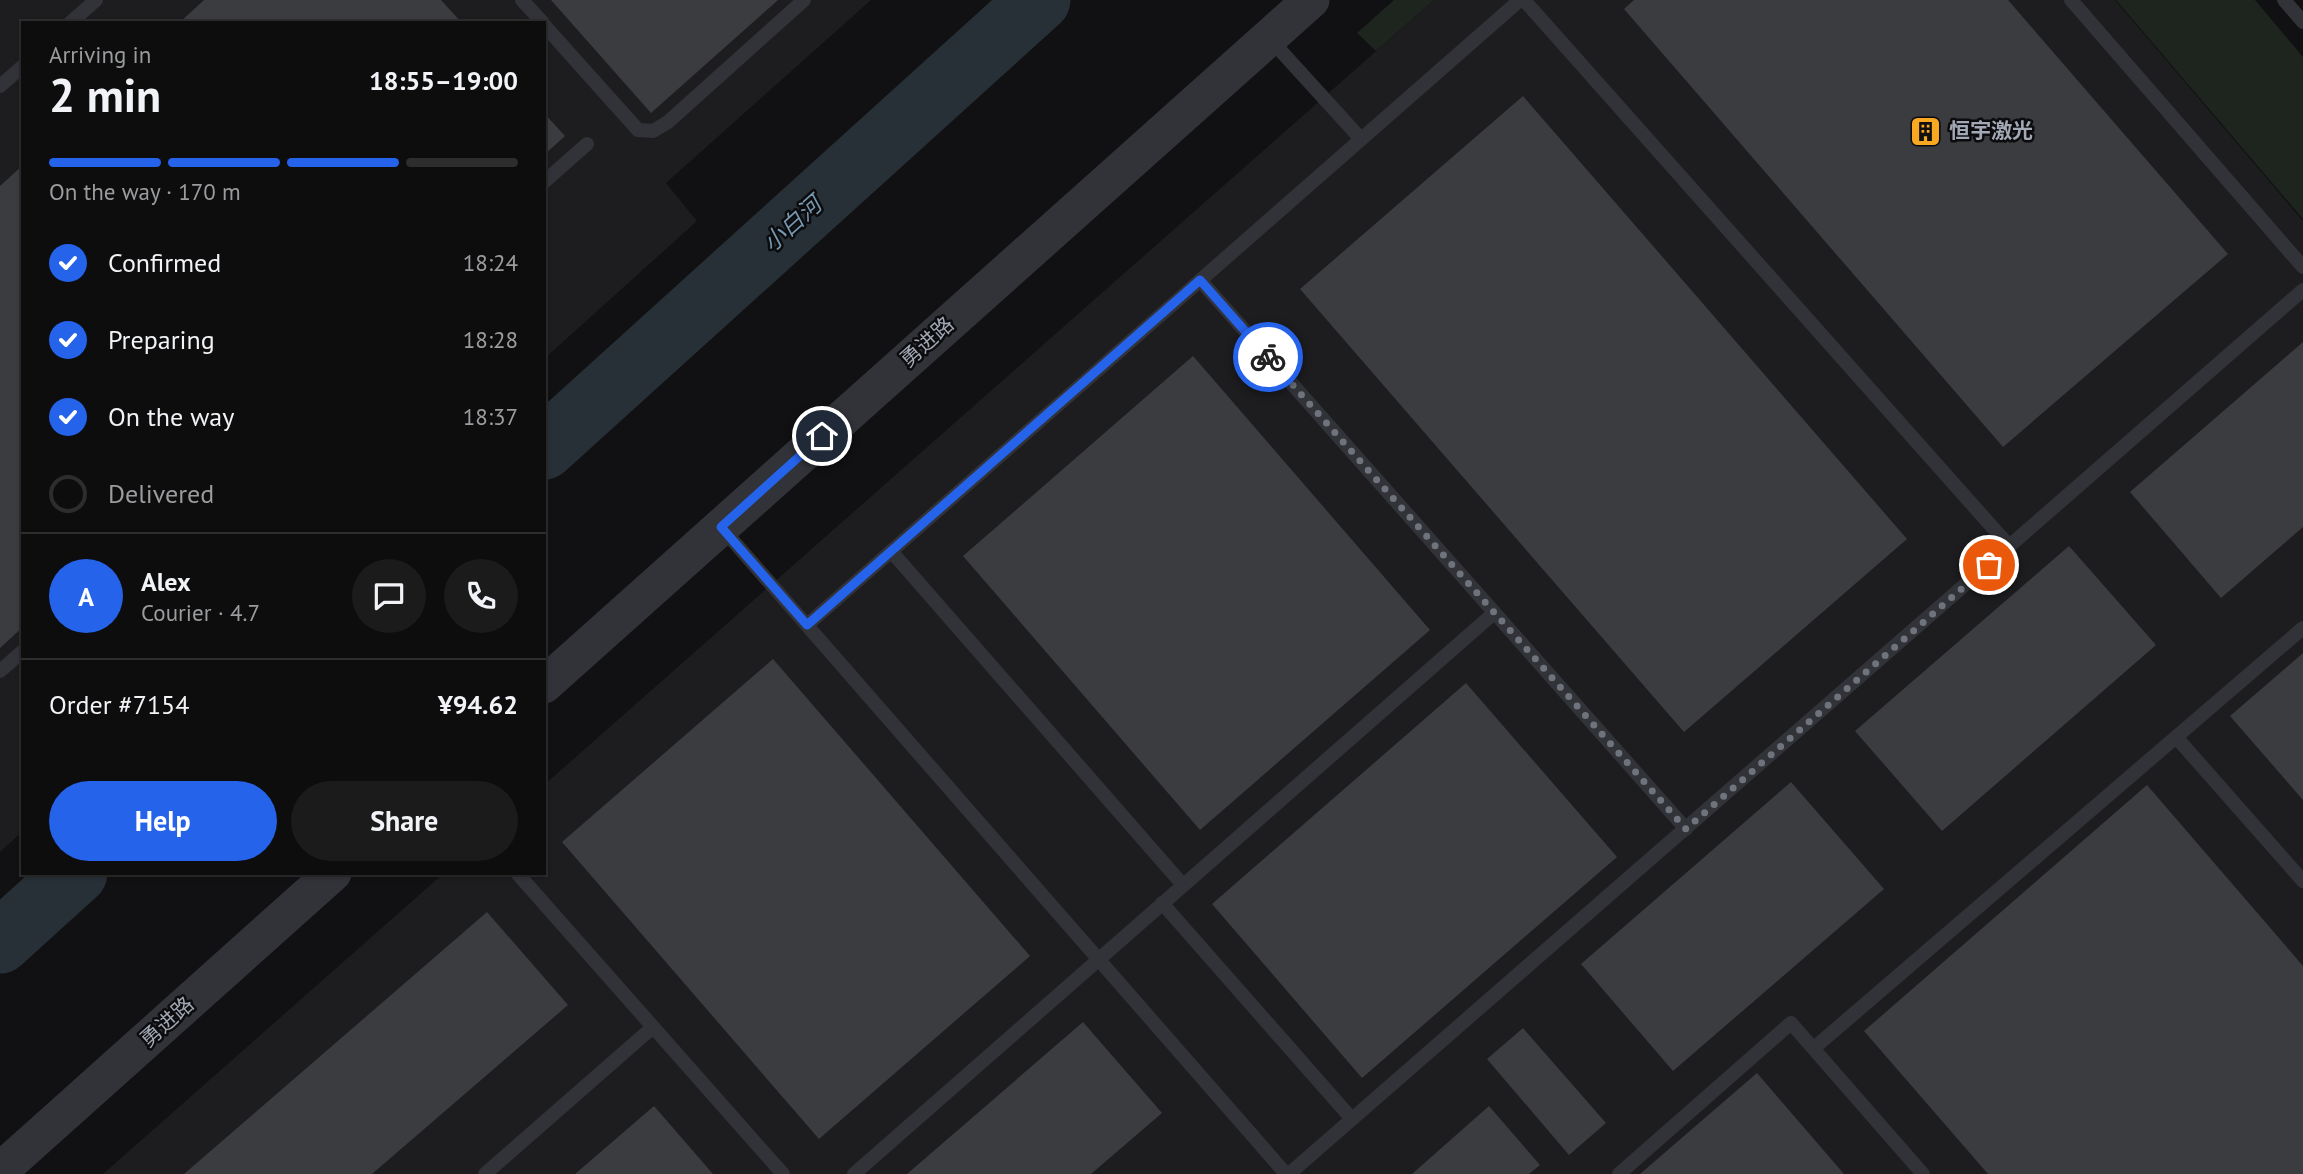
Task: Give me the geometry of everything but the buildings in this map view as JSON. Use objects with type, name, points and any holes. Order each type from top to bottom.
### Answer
[{"type":"street","name":"勇进路","points":[[546,683],[1311,0]]},
{"type":"street","name":"勇进路","points":[[14,1164],[331,875]]},
{"type":"lane","points":[[72,21],[96,0]]},
{"type":"lane","points":[[522,0],[540,21]]},
{"type":"lane","points":[[546,27],[638,130],[653,131],[668,122],[804,0]]},
{"type":"lane","points":[[807,625],[1522,0],[2010,547]]},
{"type":"lane","points":[[2071,0],[2303,267]]},
{"type":"lane","points":[[2284,0],[2303,22]]},
{"type":"lane","points":[[1269,37],[1361,139]]},
{"type":"lane","points":[[0,86],[21,68]]},
{"type":"lane","points":[[546,180],[587,144]]},
{"type":"lane","points":[[1200,280],[1686,829]]},
{"type":"lane","points":[[721,527],[1288,1174],[2303,289]]},
{"type":"lane","points":[[891,551],[1183,885]]},
{"type":"lane","points":[[854,1174],[1494,614]]},
{"type":"lane","points":[[1814,1048],[2303,628]]},
{"type":"lane","points":[[0,671],[21,653]]},
{"type":"lane","points":[[2176,737],[2303,881]]},
{"type":"lane","points":[[519,875],[783,1174]]},
{"type":"lane","points":[[1162,903],[1352,1119]]},
{"type":"lane","points":[[1619,1174],[1791,1023],[1923,1174]]},
{"type":"lane","points":[[485,1174],[653,1027]]},
{"type":"shaded area","points":[[0,0],[871,0],[666,183],[697,221],[546,357],[546,21],[21,21],[21,833],[0,852]]},
{"type":"shaded area","points":[[1394,0],[1434,0],[1376,51],[1357,33]]},
{"type":"shaded area","points":[[1434,0],[2115,0],[2303,221],[2303,1174],[103,1174],[442,875],[546,875],[546,783]]},
{"type":"shaded area","points":[[2116,0],[2255,0],[2303,57],[2303,219]]},
{"type":"waterway","name":"小白河","points":[[546,446],[1039,0]]},
{"type":"waterway","name":"小白河","points":[[0,942],[74,875]]},
{"type":"way so far","points":[[1268,357],[1686,829],[1989,565]]},
{"type":"place","name":"恒宇激光","points":[[1926,131]]},
{"type":"route","points":[[822,436],[721,527],[807,625],[1200,280],[1268,357]]}]
